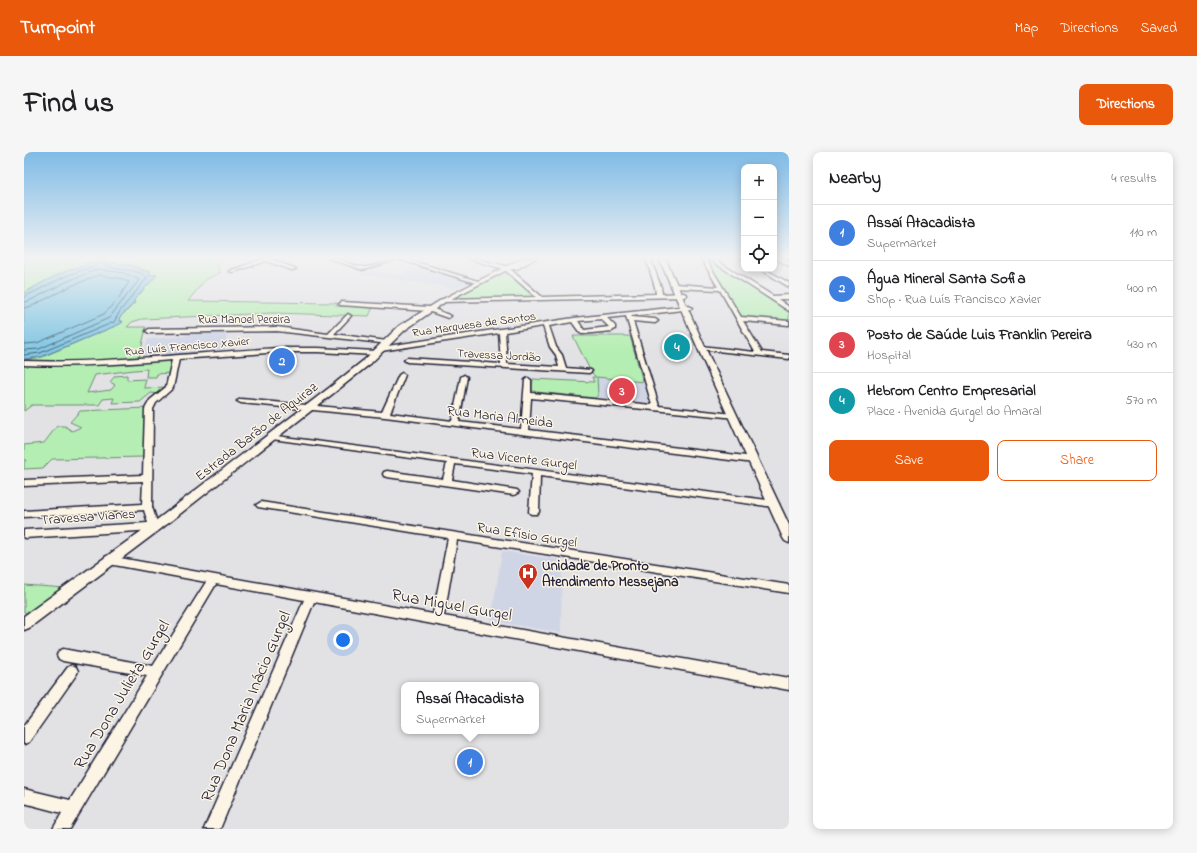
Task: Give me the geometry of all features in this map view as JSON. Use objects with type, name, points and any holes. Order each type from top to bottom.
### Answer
[{"type":"street","name":"Estrada Barão de Aquiraz","points":[[24,624],[272,437],[381,348],[398,331],[429,309],[464,290]]},
{"type":"street","points":[[531,290],[541,299]]},
{"type":"street","points":[[658,290],[659,295]]},
{"type":"street","points":[[679,290],[733,416],[789,538]]},
{"type":"street","points":[[721,290],[760,354]]},
{"type":"street","points":[[759,290],[789,309]]},
{"type":"street","points":[[443,301],[681,295]]},
{"type":"street","points":[[772,298],[789,297]]},
{"type":"street","points":[[342,304],[429,309],[448,316]]},
{"type":"street","name":"Rua Marquesa de Santos","points":[[381,348],[574,320],[602,317],[629,317],[687,308]]},
{"type":"street","points":[[330,335],[348,316]]},
{"type":"street","points":[[574,320],[581,331],[584,332],[612,329],[612,326],[602,317]]},
{"type":"street","points":[[655,321],[629,317],[656,407]]},
{"type":"street","points":[[740,319],[786,323],[789,330]]},
{"type":"street","points":[[546,324],[553,347],[559,355],[563,369]]},
{"type":"street","name":"Rua Manoel Pereira","points":[[149,331],[277,329],[330,335],[381,348]]},
{"type":"street","points":[[502,331],[504,366]]},
{"type":"street","name":"Rua Luís Francisco Xavier","points":[[24,363],[111,362],[289,350],[381,348]]},
{"type":"street","points":[[704,349],[789,357]]},
{"type":"street","points":[[156,525],[146,507],[150,409],[153,402],[169,388],[176,358]]},
{"type":"street","name":"Travessa Jordão","points":[[407,360],[589,371]]},
{"type":"street","points":[[385,415],[402,375]]},
{"type":"street","points":[[455,423],[464,377]]},
{"type":"street","points":[[525,432],[528,380]]},
{"type":"street","points":[[527,395],[733,416]]},
{"type":"street","name":"Rua Maria Almeida","points":[[241,401],[455,423],[754,460]]},
{"type":"street","name":"Rua Vicente Gurgel","points":[[272,437],[774,504]]},
{"type":"street","points":[[447,482],[451,462]]},
{"type":"street","points":[[534,512],[536,473]]},
{"type":"street","points":[[387,474],[514,492]]},
{"type":"street","points":[[24,483],[146,478]]},
{"type":"street","name":"Rua Efísio Gurgel","points":[[261,505],[789,589]]},
{"type":"street","name":"Travessa Vianes","points":[[24,514],[146,507]]},
{"type":"street","name":"Travessa Vianes","points":[[24,534],[156,525]]},
{"type":"street","points":[[438,619],[453,536]]},
{"type":"street","name":"Rua Miguel Gurgel","points":[[109,560],[789,684]]},
{"type":"street","name":"Rua Dona Julieta Gurgel","points":[[61,829],[155,672],[213,579]]},
{"type":"street","name":"Rua Dona Maria Inácio Gurgel","points":[[212,829],[311,597]]},
{"type":"street","points":[[63,655],[155,672]]},
{"type":"street","points":[[24,736],[72,671]]},
{"type":"street","points":[[24,796],[74,808]]},
{"type":"shaded area","points":[[227,331],[225,351],[142,358],[148,339],[185,336],[187,332]]},
{"type":"shaded area","points":[[597,377],[643,382],[649,403],[595,398],[598,394]]},
{"type":"shaded area","name":"Unidade de Pronto Atendimento Messejana","points":[[502,551],[562,560],[561,633],[491,621]]},
{"type":"green space","points":[[144,290],[197,290],[188,301],[337,303],[336,306],[373,307],[369,316],[273,313],[142,319],[132,322],[127,327],[146,327],[139,359],[126,361],[24,362],[24,360],[42,357],[120,324],[123,321],[120,321],[119,318],[135,303],[134,300]]},
{"type":"green space","points":[[468,290],[527,290],[536,297],[450,299]]},
{"type":"green space","points":[[722,290],[758,290],[789,310],[789,323],[740,319]]},
{"type":"green space","points":[[573,336],[630,336],[643,382],[597,377],[598,395],[595,398],[536,392],[532,390],[533,379],[594,382],[592,377],[596,377],[591,372]]},
{"type":"green space","points":[[174,359],[170,373],[157,374],[156,377],[146,377],[147,369],[95,375],[87,393],[111,390],[115,385],[110,382],[115,376],[127,375],[127,380],[146,379],[144,388],[167,387],[160,394],[151,393],[140,402],[112,403],[114,398],[103,399],[99,405],[32,405],[24,411],[24,364]]},
{"type":"green space","points":[[147,408],[144,457],[52,459],[43,468],[24,469],[24,463],[26,460],[24,460],[24,445],[44,443],[57,426],[65,426],[72,431],[81,427],[70,422],[80,411]]},
{"type":"green space","points":[[24,585],[66,588],[32,614],[24,612]]},
{"type":"water","points":[[31,290],[144,290],[134,300],[134,303],[119,318],[120,321],[123,322],[120,324],[41,357],[24,359],[24,294]]},
{"type":"place","name":"Hebrom Centro Empresarial","points":[[677,347]]},
{"type":"place","name":"Água Mineral Santa Sofia","points":[[282,361]]},
{"type":"place","name":"Posto de Saúde Luis Franklin Pereira","points":[[622,391]]},
{"type":"place","name":"Unidade de Pronto Atendimento Messejana","points":[[528,590]]},
{"type":"place","name":"Assaí Atacadista","points":[[470,762]]}]
